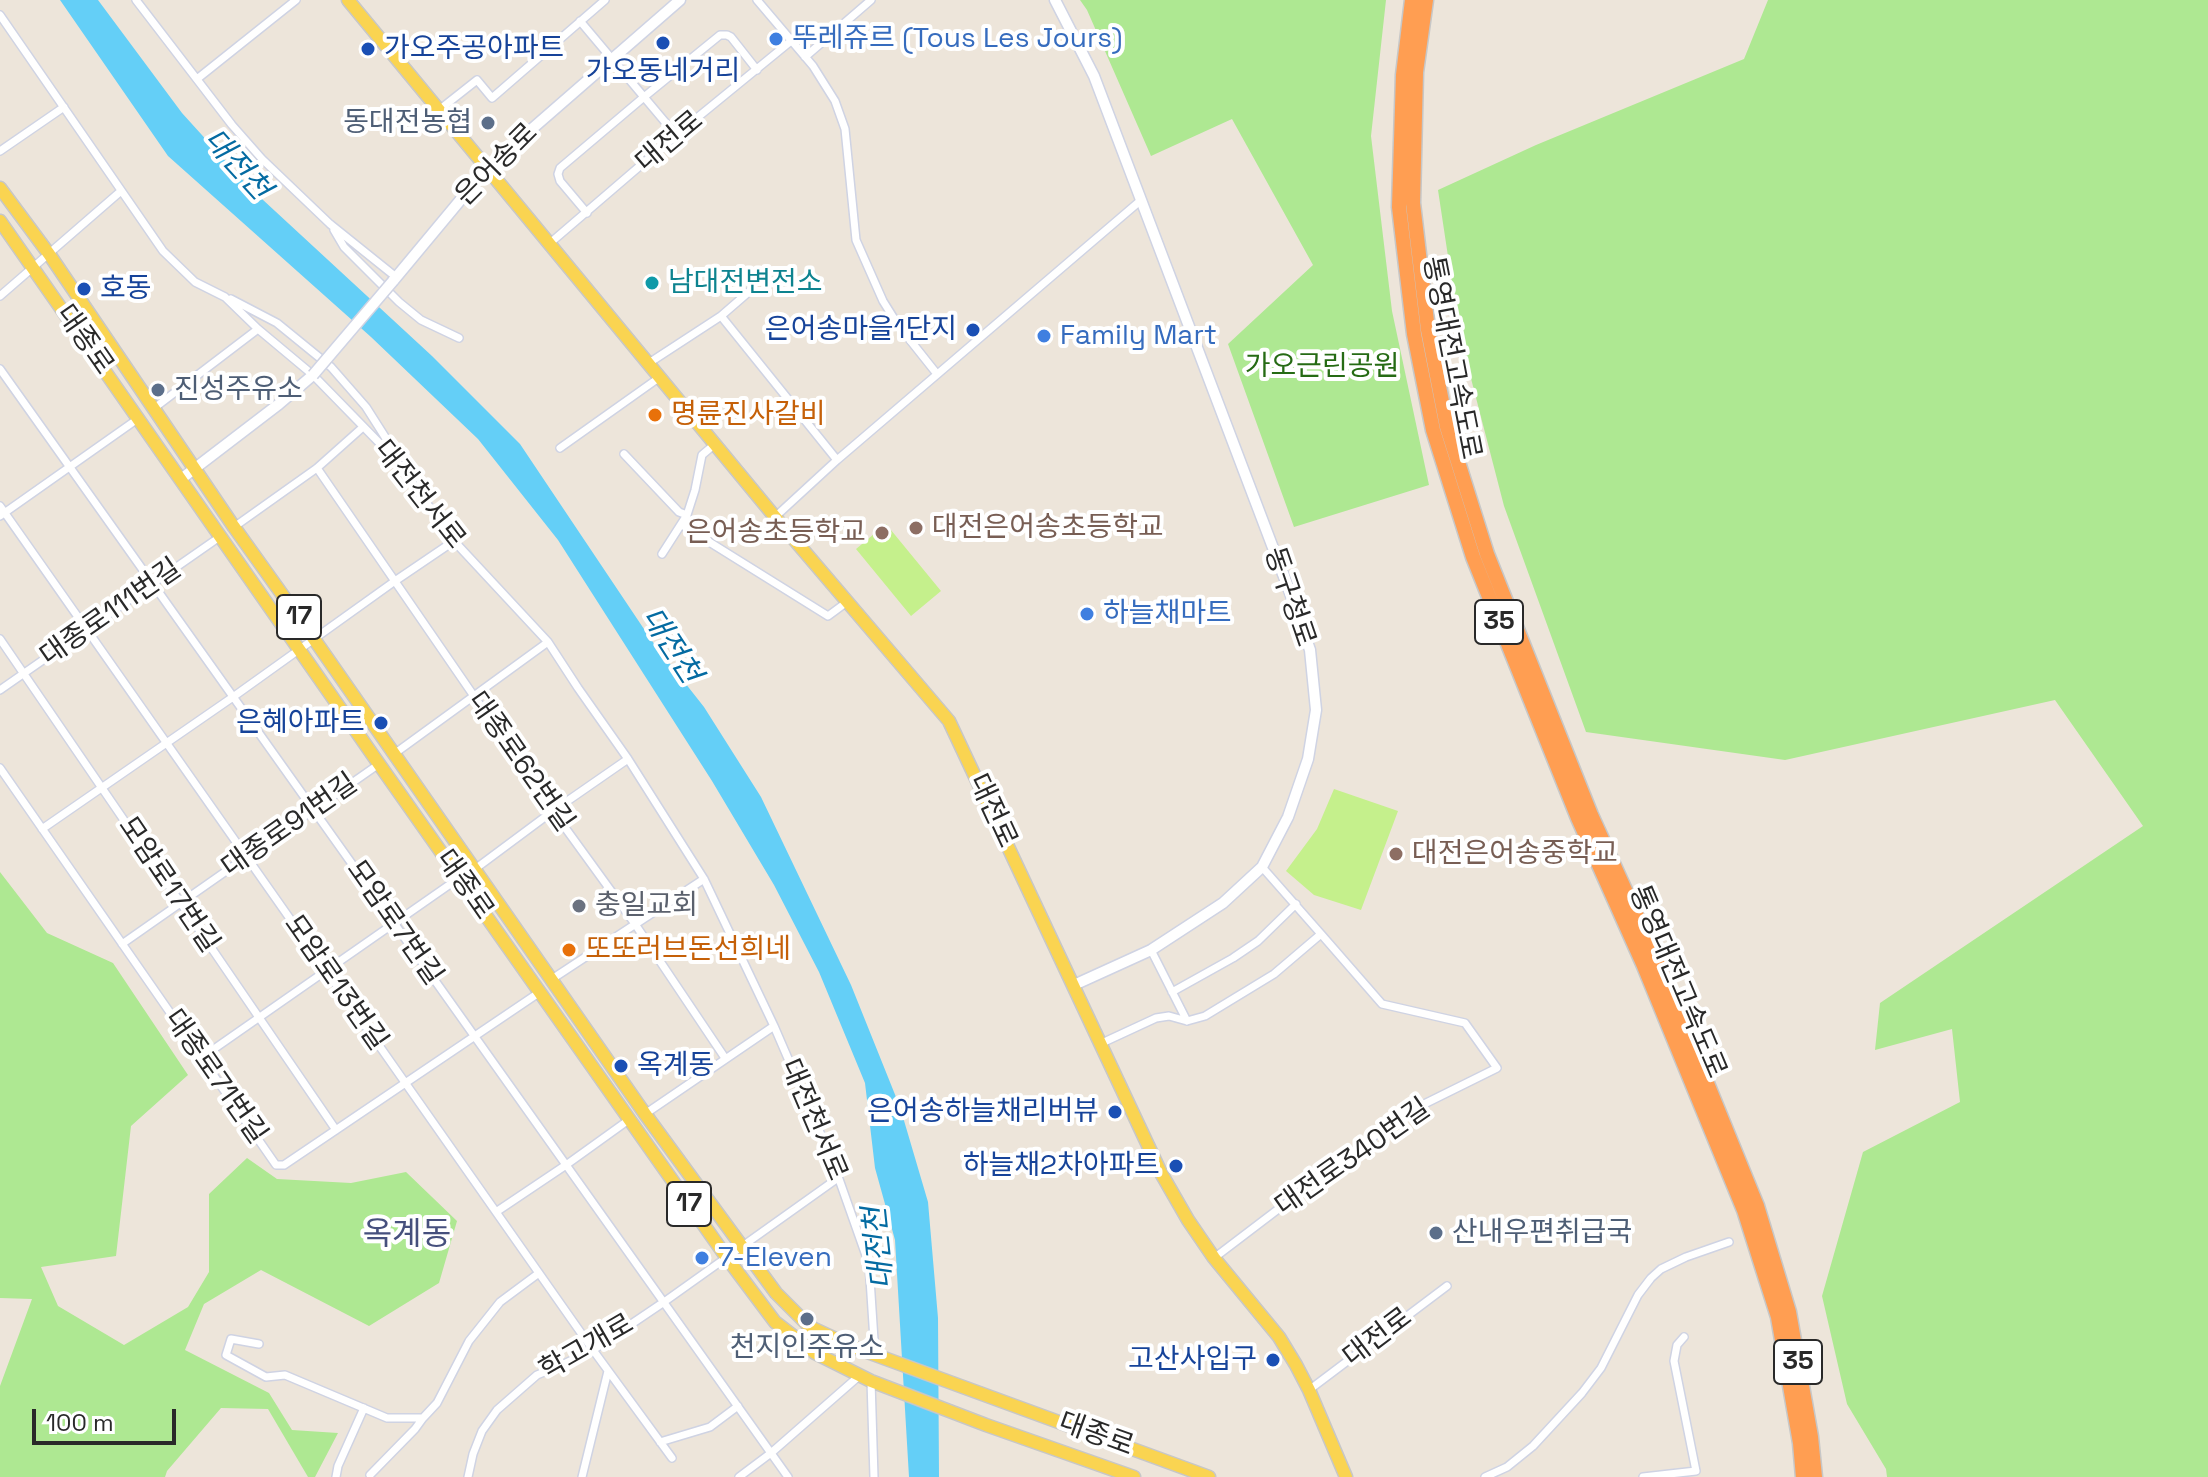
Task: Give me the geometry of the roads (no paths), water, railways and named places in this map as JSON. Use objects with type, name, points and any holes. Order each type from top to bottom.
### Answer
[{"type":"highway","name":"통영대전고속도로","points":[[1412,0],[1403,75],[1399,207],[1414,334],[1433,430],[1473,557],[1578,818],[1750,1208]]},
{"type":"highway","name":"통영대전고속도로","points":[[1426,0],[1416,72],[1413,203],[1428,330],[1447,427],[1487,554],[1591,815],[1658,963],[1789,1312],[1815,1477]]},
{"type":"highway","name":"통영대전고속도로","points":[[1764,1250],[1800,1443],[1803,1477]]},
{"type":"main road","name":"대전로","points":[[348,0],[775,517],[949,721],[1161,1173],[1214,1258],[1279,1337],[1309,1390],[1346,1477]]},
{"type":"main road","name":"은어송로","points":[[313,375],[487,168],[680,0]]},
{"type":"main road","name":"동구청로","points":[[1055,0],[1094,76],[1289,590],[1310,650],[1316,710],[1308,759],[1288,817],[1262,867],[1223,903],[1151,950],[1074,985]]},
{"type":"main road","name":"대종로","points":[[0,188],[49,254],[234,527],[645,1114],[776,1293],[810,1327],[851,1346],[1209,1477]]},
{"type":"main road","name":"대종로","points":[[0,221],[459,878],[775,1322],[815,1353],[865,1378],[1134,1477]]},
{"type":"main road","points":[[181,479],[313,375]]},
{"type":"street","points":[[136,0],[262,159],[394,279]]},
{"type":"street","points":[[197,79],[296,0]]},
{"type":"street","points":[[439,110],[477,80],[492,98],[605,0]]},
{"type":"street","points":[[805,57],[871,0]]},
{"type":"street","points":[[762,2],[805,57],[839,109],[849,162],[856,240],[883,301],[937,374]]},
{"type":"street","name":"대전천서로","points":[[0,15],[163,251],[195,282],[225,297],[313,375],[395,459],[454,541],[548,642],[628,759],[704,879],[774,1026],[838,1178],[869,1264],[876,1355]]},
{"type":"street","points":[[580,21],[676,135]]},
{"type":"street","name":"은어송로","points":[[587,213],[560,181],[560,168],[644,97],[720,35],[731,37],[757,70]]},
{"type":"street","name":"대전로","points":[[549,244],[791,41]]},
{"type":"street","points":[[0,151],[64,107]]},
{"type":"street","points":[[0,296],[121,191]]},
{"type":"street","points":[[775,517],[837,460],[1140,201]]},
{"type":"street","points":[[330,224],[344,247],[399,302],[421,320],[459,338]]},
{"type":"street","points":[[649,363],[721,316],[751,290]]},
{"type":"street","points":[[225,297],[277,323],[331,367],[366,407],[395,459]]},
{"type":"street","points":[[721,316],[837,460]]},
{"type":"street","points":[[153,409],[258,329]]},
{"type":"street","name":"모암로7번길","points":[[0,369],[788,1477]]},
{"type":"street","points":[[560,448],[660,377]]},
{"type":"street","points":[[2,512],[139,418]]},
{"type":"street","points":[[234,527],[317,468],[363,427]]},
{"type":"street","points":[[662,554],[687,515],[702,455],[715,444]]},
{"type":"street","points":[[624,454],[679,512],[687,515]]},
{"type":"street","name":"대종로62번길","points":[[317,468],[725,1058]]},
{"type":"street","name":"모암로13번길","points":[[2,512],[672,1458]]},
{"type":"street","points":[[682,525],[828,616],[847,602]]},
{"type":"street","name":"대종로111번길","points":[[0,690],[221,536]]},
{"type":"street","points":[[42,829],[454,541]]},
{"type":"street","name":"모암로17번길","points":[[0,639],[336,1130]]},
{"type":"street","points":[[394,754],[548,642]]},
{"type":"street","name":"대종로","points":[[475,869],[628,759]]},
{"type":"street","name":"대종로91번길","points":[[122,944],[379,764]]},
{"type":"street","name":"대종로71번길","points":[[0,768],[276,1165],[284,1165],[540,992]]},
{"type":"street","points":[[1102,1043],[1156,1018],[1169,1016],[1187,1021],[1205,1016],[1274,974],[1321,934],[1262,867]]},
{"type":"street","points":[[201,1058],[459,878]]},
{"type":"street","points":[[552,979],[704,879]]},
{"type":"street","points":[[1172,992],[1258,941],[1296,904]]},
{"type":"street","name":"대전로340번길","points":[[1214,1258],[1402,1115],[1497,1068],[1465,1023],[1382,1004],[1321,934]]},
{"type":"street","points":[[1151,950],[1187,1021]]},
{"type":"street","name":"대전천서로","points":[[725,1058],[774,1026]]},
{"type":"street","points":[[645,1114],[725,1058]]},
{"type":"street","points":[[496,1212],[630,1119]]},
{"type":"street","points":[[742,1247],[838,1178]]},
{"type":"street","points":[[1485,1477],[1507,1467],[1533,1446],[1582,1393],[1601,1368],[1638,1295],[1651,1278],[1661,1269],[1686,1257],[1729,1242]]},
{"type":"street","name":"학고개로","points":[[468,1477],[482,1431],[497,1410],[537,1375],[593,1350],[742,1247]]},
{"type":"street","points":[[370,1475],[437,1403],[469,1341],[500,1302],[539,1273]]},
{"type":"street","name":"대전로","points":[[1309,1390],[1447,1286]]},
{"type":"street","points":[[1643,1477],[1696,1471],[1674,1361],[1677,1345],[1684,1337]]},
{"type":"street","points":[[259,1344],[231,1339],[226,1355],[266,1377],[285,1375],[387,1418],[423,1418]]},
{"type":"street","points":[[582,1477],[608,1371]]},
{"type":"street","points":[[739,1477],[865,1378]]},
{"type":"street","points":[[865,1378],[874,1477]]},
{"type":"street","points":[[660,1442],[710,1427],[738,1406]]},
{"type":"street","points":[[336,1477],[364,1408]]},
{"type":"water","points":[[60,0],[98,0],[182,113],[249,187],[432,356],[520,444],[652,641],[704,707],[761,797],[851,985],[900,1107],[928,1202],[938,1318],[939,1477],[909,1477],[895,1240],[875,1168],[865,1083],[819,972],[774,885],[712,781],[558,540],[478,439],[371,337],[168,156]]},
{"type":"place","name":"뚜레쥬르 (Tous Les Jours)","points":[[776,39]]},
{"type":"place","name":"가오동네거리","points":[[663,43]]},
{"type":"place","name":"가오주공아파트","points":[[368,49]]},
{"type":"place","name":"동대전농협","points":[[488,123]]},
{"type":"place","name":"남대전변전소","points":[[652,283]]},
{"type":"place","name":"호동","points":[[84,289]]},
{"type":"place","name":"은어송마을1단지","points":[[973,330]]},
{"type":"place","name":"Family Mart","points":[[1044,336]]},
{"type":"place","name":"진성주유소","points":[[158,390]]},
{"type":"place","name":"명륜진사갈비","points":[[655,415]]},
{"type":"place","name":"대전은어송초등학교","points":[[916,528]]},
{"type":"place","name":"은어송초등학교","points":[[882,533]]},
{"type":"place","name":"하늘채마트","points":[[1087,614]]},
{"type":"place","name":"은혜아파트","points":[[381,723]]},
{"type":"place","name":"대전은어송중학교","points":[[1396,854]]},
{"type":"place","name":"충일교회","points":[[579,906]]},
{"type":"place","name":"또또러브돈선희네","points":[[569,950]]},
{"type":"place","name":"옥계동","points":[[621,1066]]},
{"type":"place","name":"은어송하늘채리버뷰","points":[[1115,1112]]},
{"type":"place","name":"하늘채2차아파트","points":[[1176,1166]]},
{"type":"place","name":"산내우편취급국","points":[[1436,1233]]},
{"type":"place","name":"7-Eleven","points":[[702,1258]]},
{"type":"place","name":"천지인주유소","points":[[807,1319]]},
{"type":"place","name":"고산사입구","points":[[1273,1360]]},
{"type":"district","name":"옥계동","points":[[407,1235]]},
{"type":"water label","name":"대전천","points":[[236,165]]},
{"type":"water label","name":"대전천","points":[[670,646]]},
{"type":"water label","name":"대전천","points":[[880,1248]]},
{"type":"park label","name":"가오근린공원","points":[[1322,367]]}]
